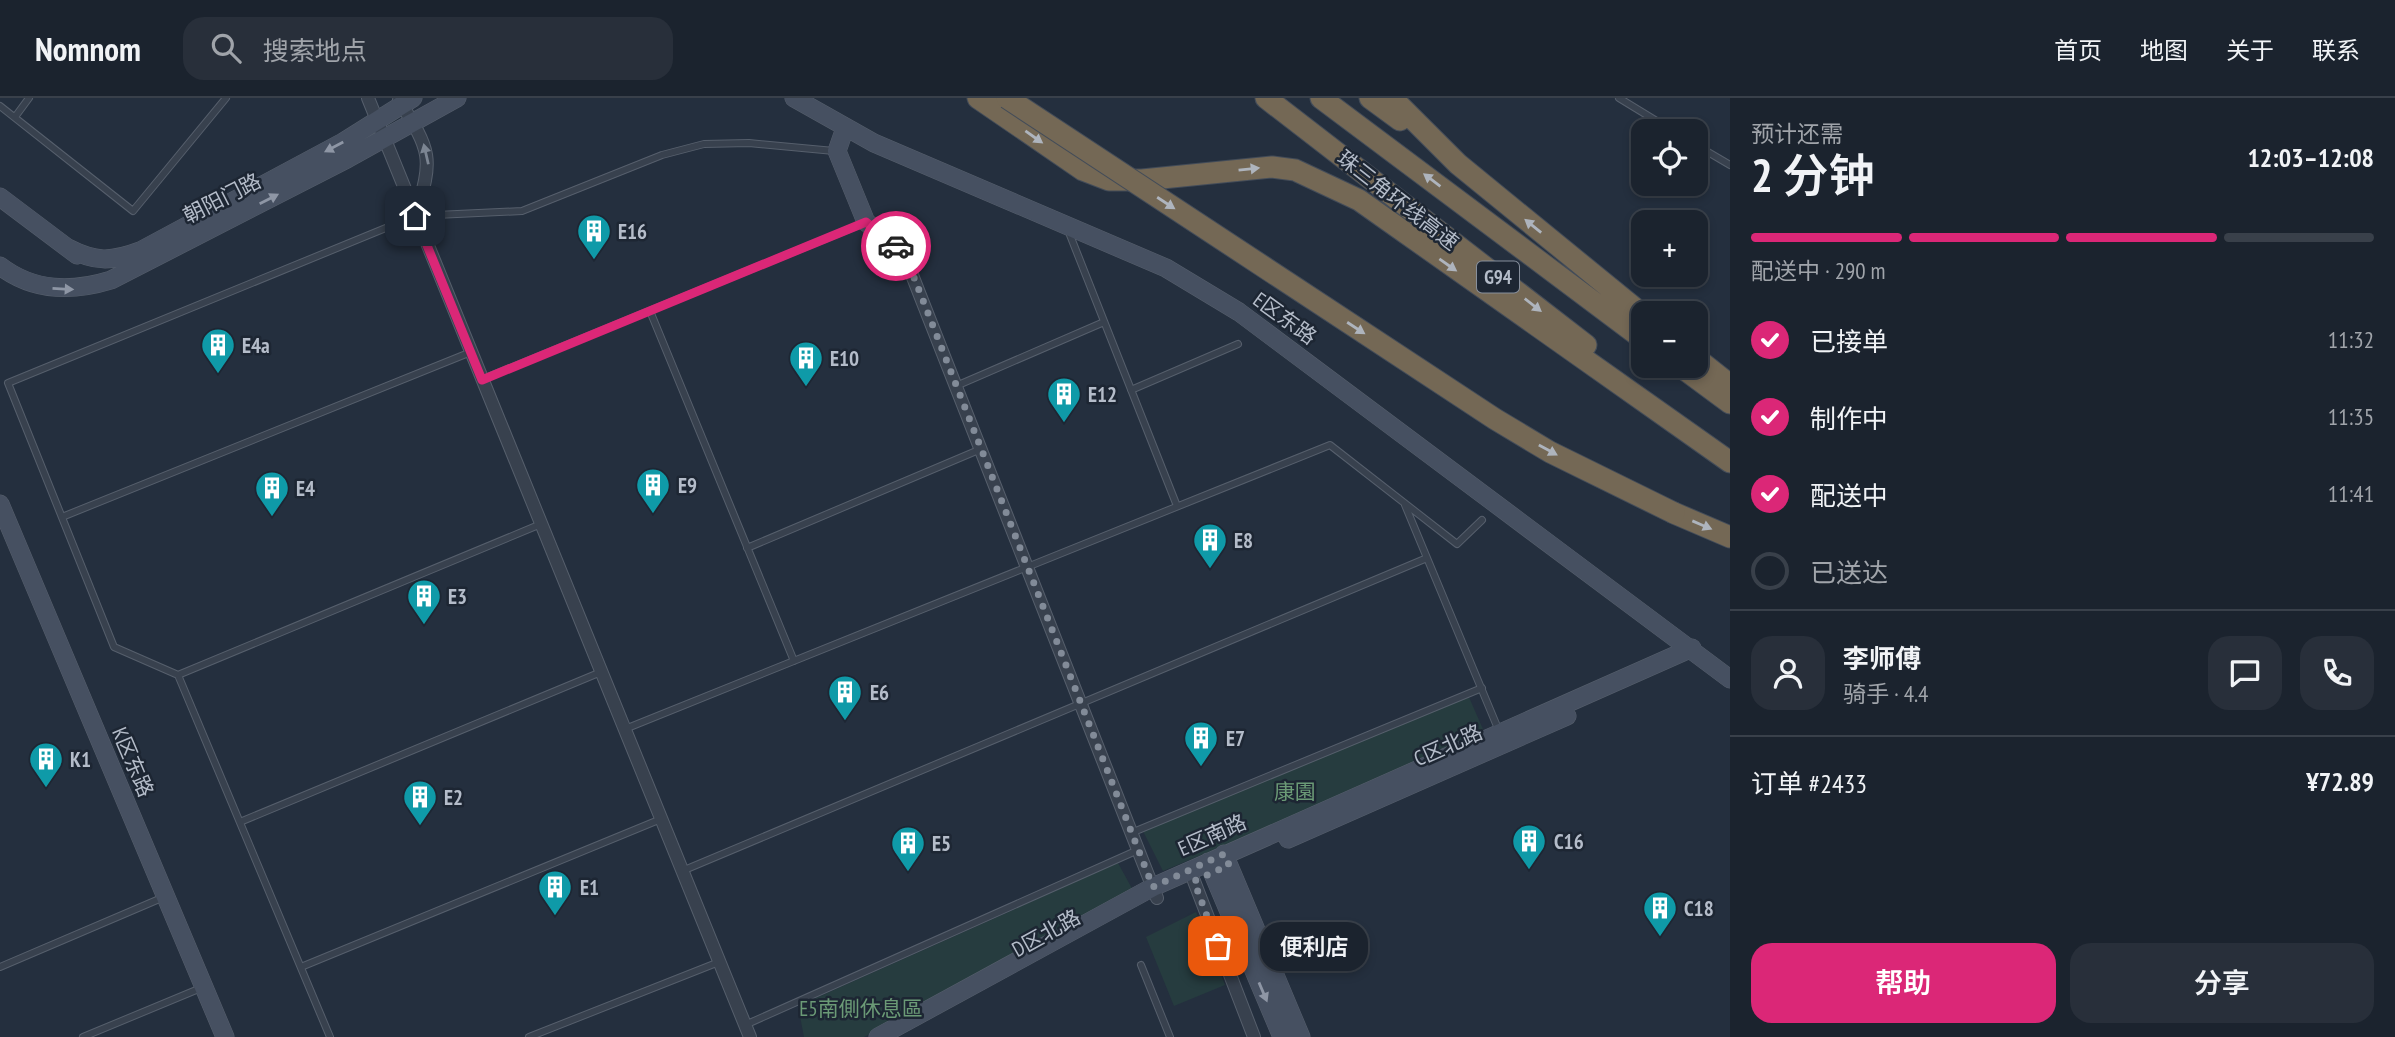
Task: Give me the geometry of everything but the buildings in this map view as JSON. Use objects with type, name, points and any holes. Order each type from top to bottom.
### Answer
[{"type":"highway","points":[[978,98],[1083,170],[1109,180],[1142,180],[1272,167],[1295,170],[1329,183],[1359,200],[1730,462]]},
{"type":"highway","points":[[1007,98],[1495,419],[1550,452],[1674,513],[1730,537]]},
{"type":"highway","name":"珠三角环线高速","points":[[1266,98],[1730,457]]},
{"type":"highway","name":"珠三角环线高速","points":[[1321,98],[1631,329]]},
{"type":"highway","points":[[1370,98],[1458,163],[1631,305]]},
{"type":"highway","points":[[1392,98],[1458,163]]},
{"type":"highway","points":[[1708,368],[1730,385]]},
{"type":"highway","points":[[1696,378],[1730,403]]},
{"type":"street","points":[[368,98],[748,1031]]},
{"type":"street","name":"朝阳门路","points":[[0,266],[22,279],[52,288],[84,288],[111,280],[457,98]]},
{"type":"street","name":"E区东路","points":[[794,98],[845,128],[1166,268],[1239,312],[1730,679]]},
{"type":"street","points":[[404,100],[429,163],[415,216]]},
{"type":"street","name":"朝阳门路","points":[[68,248],[98,261],[117,260],[139,251],[343,142],[404,100]]},
{"type":"street","points":[[845,128],[837,151],[866,222],[904,252],[1155,893]]},
{"type":"street","points":[[0,197],[111,280]]},
{"type":"street","name":"K区东路","points":[[0,504],[225,1037]]},
{"type":"street","name":"C区北路","points":[[1219,863],[1696,652]]},
{"type":"street","points":[[1219,863],[1282,1037]]},
{"type":"street","points":[[1219,863],[1301,1037]]},
{"type":"street","name":"D区北路","points":[[902,1037],[1155,893],[1194,881],[1219,863]]},
{"type":"street","name":"E区南路","points":[[878,1037],[1155,893],[1219,863]]},
{"type":"street","points":[[1194,881],[1254,1037]]},
{"type":"lane","points":[[15,117],[30,98]]},
{"type":"lane","points":[[0,106],[133,211],[226,98]]},
{"type":"lane","points":[[1619,98],[1653,119]]},
{"type":"lane","points":[[330,1037],[178,675],[114,647],[8,383],[415,216],[522,211],[662,155],[704,144],[749,143],[837,151]]},
{"type":"lane","points":[[1708,152],[1730,165]]},
{"type":"lane","points":[[482,380],[866,222]]},
{"type":"lane","points":[[1066,225],[1177,506]]},
{"type":"lane","points":[[650,311],[794,661]]},
{"type":"lane","points":[[956,386],[1104,322]]},
{"type":"lane","points":[[1131,390],[1238,344]]},
{"type":"lane","points":[[62,517],[471,352]]},
{"type":"lane","points":[[625,729],[1330,445],[1457,544],[1482,520]]},
{"type":"lane","points":[[747,548],[981,449]]},
{"type":"lane","points":[[1404,504],[1503,739]]},
{"type":"lane","points":[[178,675],[541,524]]},
{"type":"lane","points":[[682,871],[1427,558]]},
{"type":"lane","points":[[240,822],[601,672]]},
{"type":"lane","points":[[1131,833],[1482,688]]},
{"type":"lane","points":[[301,967],[661,819]]},
{"type":"lane","points":[[748,1031],[1138,850]]},
{"type":"lane","points":[[0,967],[166,896]]},
{"type":"lane","points":[[529,1037],[719,962]]},
{"type":"lane","points":[[1141,965],[1170,1037]]},
{"type":"lane","points":[[83,1037],[204,987]]},
{"type":"green space","name":"康園","points":[[1468,695],[1486,736],[1163,871],[1143,831]]},
{"type":"green space","name":"E5南側休息區","points":[[1118,863],[1135,894],[864,1037],[804,1037],[798,1006]]},
{"type":"green space","points":[[1196,912],[1225,985],[1174,1006],[1146,937]]},
{"type":"way so far","points":[[896,246],[904,252],[1153,887],[1224,854],[1229,865],[1194,881],[1218,946]]},
{"type":"place","name":"E16","points":[[594,261]]},
{"type":"place","name":"E4a","points":[[218,375]]},
{"type":"place","name":"E10","points":[[806,388]]},
{"type":"place","name":"E12","points":[[1064,424]]},
{"type":"place","name":"E9","points":[[653,515]]},
{"type":"place","name":"E4","points":[[272,518]]},
{"type":"place","name":"E8","points":[[1210,570]]},
{"type":"place","name":"E3","points":[[424,626]]},
{"type":"place","name":"E6","points":[[845,722]]},
{"type":"place","name":"E7","points":[[1201,768]]},
{"type":"place","name":"K1","points":[[46,789]]},
{"type":"place","name":"E2","points":[[420,827]]},
{"type":"place","name":"C16","points":[[1529,871]]},
{"type":"place","name":"E5","points":[[908,873]]},
{"type":"place","name":"E1","points":[[555,917]]},
{"type":"place","name":"C18","points":[[1660,938]]},
{"type":"place","name":"便利店","points":[[1218,946]]},
{"type":"route","points":[[415,216],[482,380],[866,222],[896,246]]}]
